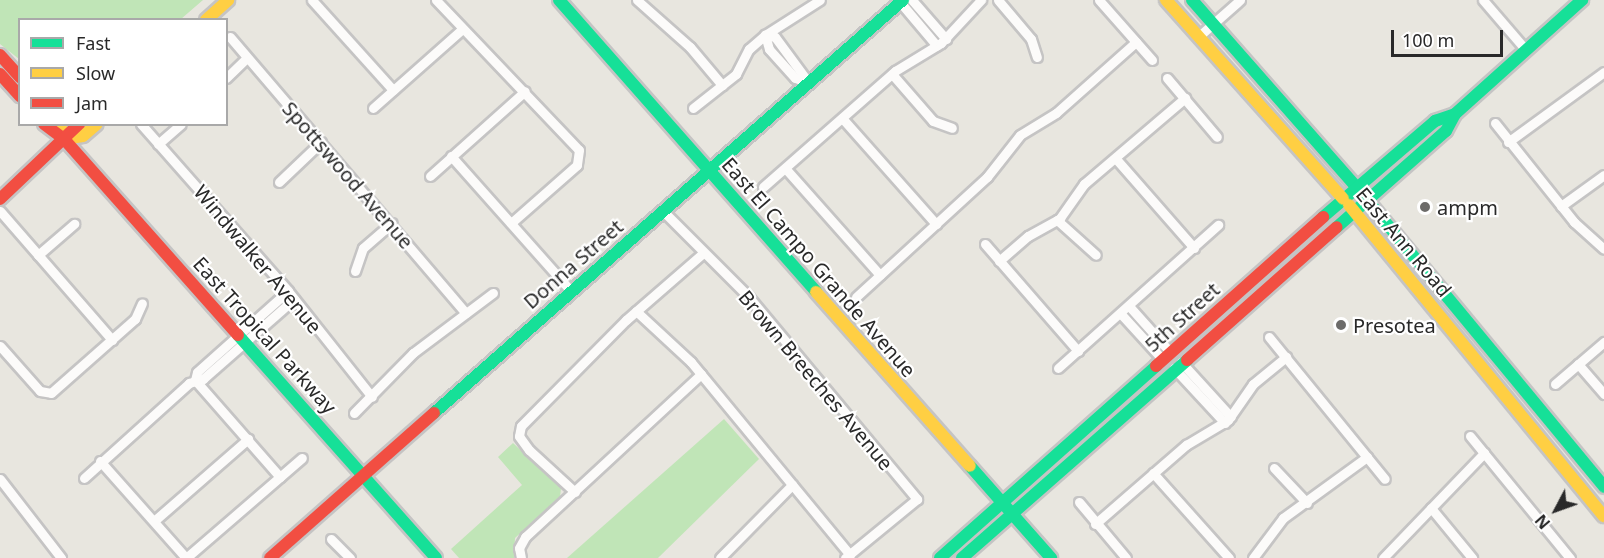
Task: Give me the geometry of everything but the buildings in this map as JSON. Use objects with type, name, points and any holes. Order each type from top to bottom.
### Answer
[{"type":"main road","points":[[208,18],[228,0]]},
{"type":"main road","name":"East El Campo Grande Avenue","points":[[559,0],[1052,558]]},
{"type":"main road","name":"East Ann Road","points":[[1166,0],[1354,210],[1604,516]]},
{"type":"main road","name":"East Ann Road","points":[[1192,0],[1367,199],[1604,487]]},
{"type":"main road","name":"5th Street","points":[[962,558],[1178,365],[1446,131],[1455,114],[1582,0]]},
{"type":"main road","name":"Donna Street","points":[[270,558],[808,83],[905,1]]},
{"type":"main road","points":[[0,55],[18,75]]},
{"type":"main road","points":[[0,74],[18,94]]},
{"type":"main road","name":"5th Street","points":[[940,558],[1343,199],[1436,121],[1455,114]]},
{"type":"main road","name":"East Tropical Parkway","points":[[47,126],[64,139],[436,558]]},
{"type":"main road","name":"East Tropical Parkway","points":[[61,126],[64,139]]},
{"type":"main road","points":[[0,199],[76,126]]},
{"type":"main road","points":[[64,139],[84,136],[94,126]]},
{"type":"main road","points":[[1178,365],[1204,323]]},
{"type":"main road","points":[[1144,395],[1167,357]]},
{"type":"main road","points":[[1494,382],[1505,380],[1540,409]]},
{"type":"street","points":[[436,0],[460,31],[525,91],[580,156],[577,165],[511,223]]},
{"type":"street","points":[[637,0],[690,47],[722,85]]},
{"type":"street","points":[[763,187],[892,74],[938,46],[981,0]]},
{"type":"street","points":[[998,0],[1031,39],[1037,57]]},
{"type":"street","points":[[1099,0],[1152,60]]},
{"type":"street","points":[[1198,37],[1240,0]]},
{"type":"street","points":[[1482,0],[1526,50]]},
{"type":"street","points":[[314,1],[393,90]]},
{"type":"street","points":[[693,108],[722,85],[765,35],[815,1]]},
{"type":"street","points":[[905,1],[946,39]]},
{"type":"street","points":[[905,1],[938,46]]},
{"type":"street","points":[[373,108],[460,31]]},
{"type":"street","points":[[765,35],[775,37],[808,83]]},
{"type":"street","name":"Spottswood Avenue","points":[[230,38],[392,223],[466,314]]},
{"type":"street","points":[[856,297],[993,171],[1020,135],[1056,113],[1136,42]]},
{"type":"street","points":[[228,76],[246,59]]},
{"type":"street","points":[[1508,142],[1604,72]]},
{"type":"street","points":[[892,74],[933,121],[952,128]]},
{"type":"street","points":[[1167,78],[1217,137]]},
{"type":"street","points":[[430,176],[525,91]]},
{"type":"street","points":[[999,261],[1028,236],[1057,220],[1084,184],[1116,160],[1185,98]]},
{"type":"street","points":[[842,118],[936,224]]},
{"type":"street","points":[[1495,123],[1561,206],[1604,249]]},
{"type":"street","name":"Windwalker Avenue","points":[[143,126],[288,291],[372,398]]},
{"type":"street","points":[[158,144],[179,126]]},
{"type":"street","points":[[279,182],[321,142]]},
{"type":"street","points":[[451,156],[571,291]]},
{"type":"street","points":[[1116,160],[1194,248]]},
{"type":"street","points":[[785,168],[880,275]]},
{"type":"street","points":[[1561,206],[1604,175]]},
{"type":"street","points":[[0,211],[112,340]]},
{"type":"street","name":"Brown Breeches Avenue","points":[[664,212],[747,295],[917,499],[848,556]]},
{"type":"street","points":[[1057,220],[1096,255]]},
{"type":"street","points":[[354,271],[363,248],[392,223]]},
{"type":"street","points":[[38,255],[74,224]]},
{"type":"street","points":[[1058,368],[1218,225]]},
{"type":"street","points":[[985,244],[1078,351]]},
{"type":"street","points":[[575,492],[538,461],[520,431],[636,311],[703,253]]},
{"type":"street","points":[[243,339],[288,291]]},
{"type":"street","points":[[354,413],[372,398],[413,353],[493,293]]},
{"type":"street","points":[[84,478],[100,461],[195,380],[197,372],[294,299]]},
{"type":"street","points":[[0,346],[40,391],[51,393],[135,319],[142,303]]},
{"type":"street","points":[[1129,306],[1167,357]]},
{"type":"street","points":[[636,311],[701,374],[848,556]]},
{"type":"street","points":[[1120,314],[1167,357]]},
{"type":"street","points":[[1269,337],[1385,478]]},
{"type":"street","points":[[1555,384],[1604,342]]},
{"type":"street","points":[[1095,524],[1186,445],[1228,420],[1253,384],[1286,357]]},
{"type":"street","points":[[1578,364],[1604,394]]},
{"type":"street","points":[[1178,365],[1228,420]]},
{"type":"street","points":[[520,553],[575,492],[701,374]]},
{"type":"street","points":[[195,380],[280,477]]},
{"type":"street","points":[[1470,436],[1565,556]]},
{"type":"street","points":[[154,521],[248,439]]},
{"type":"street","points":[[1383,558],[1484,453]]},
{"type":"street","points":[[1253,558],[1283,518],[1307,503],[1367,456]]},
{"type":"street","points":[[100,461],[186,558],[302,458]]},
{"type":"street","points":[[1274,468],[1307,503]]},
{"type":"street","points":[[1153,473],[1229,558]]},
{"type":"street","points":[[0,479],[62,558]]},
{"type":"street","points":[[720,558],[792,485]]},
{"type":"street","points":[[1079,502],[1095,524],[1126,558]]},
{"type":"street","points":[[1431,508],[1472,558]]},
{"type":"street","points":[[331,539],[350,558]]},
{"type":"green space","points":[[0,0],[203,0],[182,18],[18,18],[18,58],[0,44]]},
{"type":"green space","points":[[724,419],[759,459],[658,558],[567,558]]},
{"type":"green space","points":[[513,443],[561,488],[560,497],[515,538],[514,558],[459,558],[451,549],[522,485],[498,457]]},
{"type":"traffic: fast","points":[[559,0],[816,292]]},
{"type":"traffic: fast","points":[[434,413],[903,0]]},
{"type":"traffic: fast","points":[[1192,0],[1357,188]]},
{"type":"traffic: fast","points":[[1323,217],[1435,121],[1455,114],[1582,0]]},
{"type":"traffic: fast","points":[[1337,227],[1446,131],[1455,114]]},
{"type":"traffic: fast","points":[[1362,194],[1604,487]]},
{"type":"traffic: fast","points":[[238,335],[436,558]]},
{"type":"traffic: fast","points":[[962,558],[1187,360]]},
{"type":"traffic: fast","points":[[940,558],[1156,366]]},
{"type":"traffic: fast","points":[[970,466],[1051,558]]},
{"type":"traffic: slow","points":[[208,18],[228,0]]},
{"type":"traffic: slow","points":[[1166,0],[1343,199]]},
{"type":"traffic: slow","points":[[61,126],[64,139]]},
{"type":"traffic: slow","points":[[64,139],[83,136],[95,126]]},
{"type":"traffic: slow","points":[[1349,205],[1604,516]]},
{"type":"traffic: slow","points":[[816,292],[970,466]]},
{"type":"traffic: jam","points":[[0,55],[18,75]]},
{"type":"traffic: jam","points":[[0,74],[18,94]]},
{"type":"traffic: jam","points":[[47,126],[64,139],[238,335]]},
{"type":"traffic: jam","points":[[0,199],[77,126]]},
{"type":"traffic: jam","points":[[1156,366],[1323,217]]},
{"type":"traffic: jam","points":[[1187,360],[1337,227]]},
{"type":"traffic: jam","points":[[270,558],[434,413]]},
{"type":"place","name":"ampm","points":[[1425,207]]},
{"type":"place","name":"Presotea","points":[[1341,325]]}]
